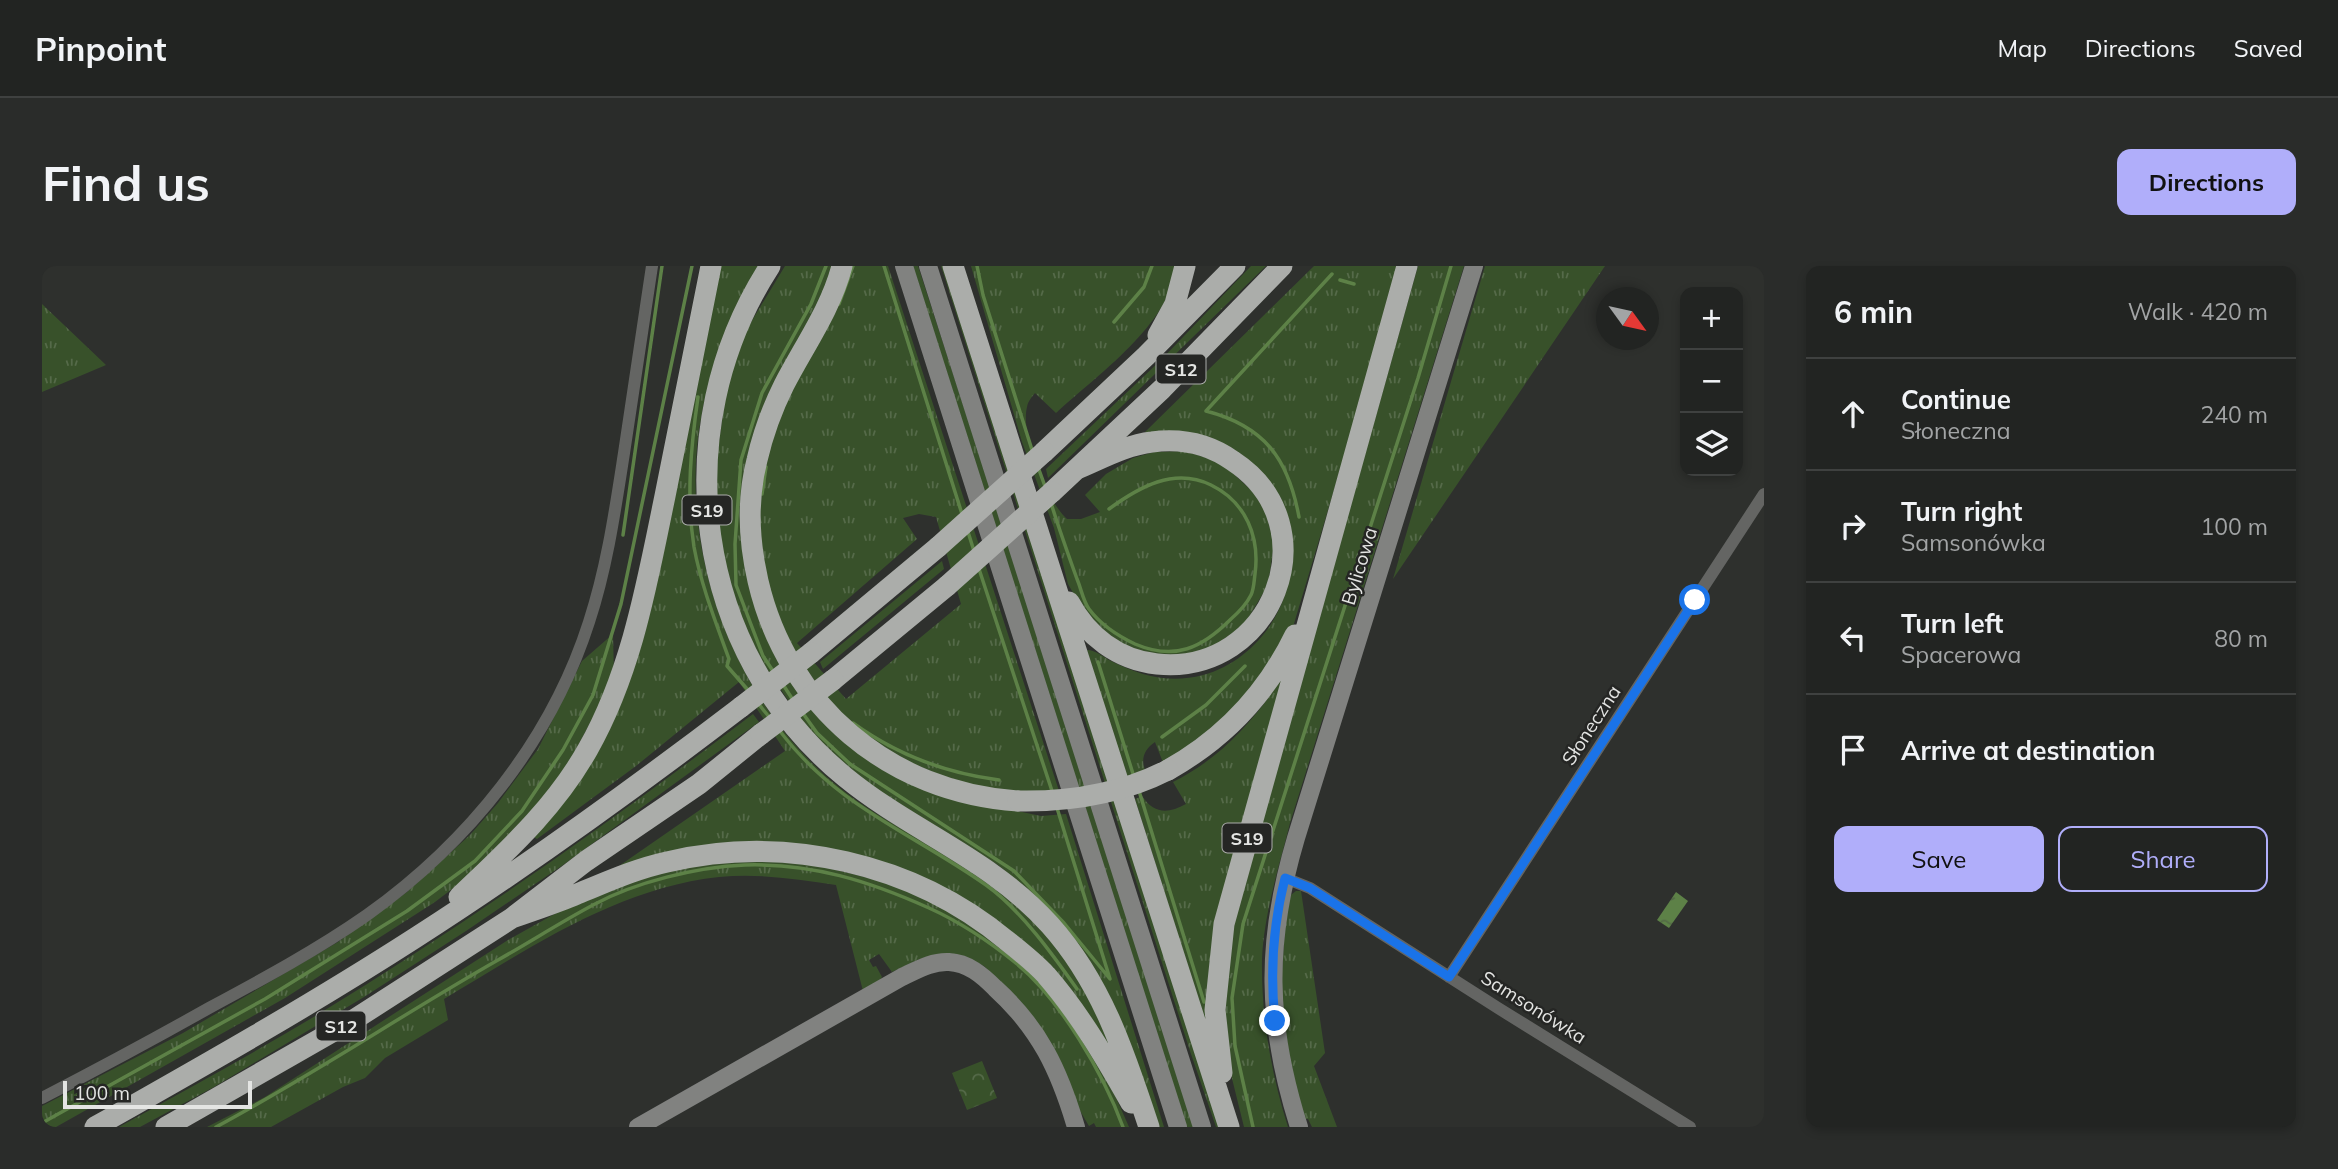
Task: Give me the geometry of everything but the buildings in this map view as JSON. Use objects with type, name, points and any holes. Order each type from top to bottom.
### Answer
[{"type":"highway","points":[[415,938],[550,807],[587,751],[618,685],[640,615],[711,266]]},
{"type":"highway","name":"S19","points":[[770,266],[743,314],[726,357],[714,401],[707,449],[706,496],[712,548],[726,606],[739,636],[777,704],[800,734],[829,763],[873,798],[997,876],[1034,908],[1065,943],[1090,979],[1113,1023],[1147,1127]]},
{"type":"highway","points":[[842,266],[827,305],[777,398],[757,459],[751,496],[751,534],[756,572],[767,614],[778,641],[803,685],[829,714],[862,744],[890,763],[931,783],[973,796],[1018,801],[1093,796],[1131,786],[1168,770],[1223,732],[1252,703],[1269,681],[1296,633],[1327,555]]},
{"type":"highway","points":[[954,266],[1230,1127]]},
{"type":"highway","points":[[963,266],[965,304]]},
{"type":"highway","points":[[1146,356],[1175,304],[1185,266]]},
{"type":"highway","name":"S12","points":[[95,1127],[264,1031],[415,938],[564,839],[741,707],[811,653],[938,547],[1146,356],[1235,266]]},
{"type":"highway","name":"S12","points":[[166,1127],[355,1018],[512,918],[586,861],[699,784],[833,680],[947,586],[1162,389],[1282,266]]},
{"type":"highway","name":"S19","points":[[1230,1127],[1215,1010],[1224,924],[1408,266]]},
{"type":"highway","points":[[1052,573],[1080,620],[1103,643],[1138,660],[1171,665],[1209,658],[1243,639],[1268,608],[1279,582],[1283,564],[1282,538],[1271,503],[1250,473],[1219,452],[1184,442],[1150,442],[1129,447],[1077,469]]},
{"type":"highway","points":[[512,918],[626,874],[666,862],[700,856],[743,852],[789,854],[833,859],[878,870],[910,881],[950,900],[992,928],[1030,959],[1065,999],[1095,1041],[1147,1127]]},
{"type":"main road","points":[[904,266],[1178,1127]]},
{"type":"main road","points":[[928,266],[1202,1127]]},
{"type":"main road","name":"Bylicowa","points":[[1299,1127],[1282,1067],[1274,1010],[1274,945],[1285,878],[1474,266]]},
{"type":"main road","points":[[638,1127],[902,977],[932,964],[948,962],[964,965],[978,973],[1004,996],[1030,1025],[1056,1068],[1076,1127]]},
{"type":"street","points":[[42,1098],[280,969],[368,914],[454,843],[501,787],[556,701],[589,625],[609,547],[652,266]]},
{"type":"street","name":"Słoneczna","points":[[1449,977],[1764,494]]},
{"type":"street","name":"Samsonówka","points":[[1285,878],[1310,888],[1690,1127]]},
{"type":"green space","points":[[717,266],[760,266],[741,301],[718,356],[702,413],[696,464],[697,516],[706,568],[721,619],[743,668],[770,713],[803,753],[840,788],[876,813],[988,880],[1030,917],[1080,980],[1119,1062],[1054,974],[860,857],[655,857],[619,866],[785,751],[739,682],[636,766],[537,839],[532,836],[605,735]]},
{"type":"green space","points":[[785,266],[835,266],[823,298],[771,394],[746,567],[833,729],[1002,808],[1041,816],[1066,814],[1164,1127],[1156,1127],[1146,1095],[1027,889],[998,865],[852,774],[809,731],[756,653],[730,589],[718,536],[715,470],[731,366],[748,327]]},
{"type":"green space","points":[[851,266],[888,266],[1060,794],[1043,796],[964,785],[890,754],[835,708],[790,648],[773,611],[757,524],[760,490],[771,436]],"holes":[[[919,514],[936,517],[961,604],[846,699],[797,643],[917,539],[903,518]]]},
{"type":"green space","points":[[913,266],[918,266],[1198,1127],[1186,1127]]},
{"type":"green space","points":[[941,266],[949,266],[1222,1127],[1216,1127],[1190,1051]]},
{"type":"green space","points":[[971,266],[1176,266],[1171,287],[1161,308],[1147,328],[1111,365],[1056,413],[1035,393],[1028,405],[1027,433],[1043,482],[1067,519],[1081,519],[1100,512],[1085,495],[1106,474],[1133,458],[1154,452],[1185,451],[1222,463],[1255,494],[1266,513],[1274,544],[1268,585],[1244,625],[1208,650],[1168,657],[1118,645],[1087,617],[1068,584],[1054,528],[1022,442]]},
{"type":"green space","points":[[1251,266],[1266,266],[1048,478],[1046,469],[1161,360]]},
{"type":"green space","points":[[1314,266],[1401,266],[1293,627],[1238,712],[1164,765],[1155,742],[1144,755],[1146,772],[1126,779],[1087,650],[1133,671],[1156,677],[1191,678],[1220,669],[1251,647],[1275,618],[1283,601],[1290,565],[1287,546],[1266,483],[1252,463],[1233,449],[1216,443],[1145,432]]},
{"type":"green space","points":[[1418,266],[1464,266],[1290,823],[1269,907],[1263,942],[1263,1002],[1272,1065],[1288,1127],[1244,1127],[1223,1042],[1230,943],[1241,895]]},
{"type":"green space","points":[[1485,266],[1605,266],[1393,579]]},
{"type":"green space","points":[[42,304],[106,365],[42,392]]},
{"type":"green space","points":[[942,561],[944,569],[823,669],[820,662]]},
{"type":"green space","points":[[613,634],[614,676],[562,775],[485,864],[435,902],[285,998],[56,1127],[42,1127],[42,1106],[183,1033],[338,942],[407,892],[470,835],[498,803],[538,749],[582,661]]},
{"type":"green space","points":[[1284,675],[1208,1030],[1135,799],[1142,796],[1151,806],[1162,811],[1173,810],[1186,804],[1173,782],[1207,761],[1236,736]]},
{"type":"green space","points":[[753,714],[759,722],[563,865],[466,931],[364,997],[214,1087],[140,1127],[119,1127],[293,1029],[429,944],[593,832]]},
{"type":"green space","points":[[792,859],[901,886],[966,920],[1035,976],[1103,1068],[1129,1127],[1096,1127],[1094,1123],[1089,1126],[1011,993],[984,966],[964,956],[938,954],[892,972],[879,954],[869,960],[882,977],[863,991],[836,885],[748,876],[681,883],[610,907],[542,941],[444,999],[448,1020],[385,1058],[365,1078],[343,1087],[271,1127],[207,1127],[265,1097],[508,940],[585,897],[700,861]]},
{"type":"green space","points":[[1296,891],[1301,891],[1325,1053],[1314,1066],[1337,1127],[1312,1127],[1308,1119],[1300,1119],[1280,999],[1287,898]]},
{"type":"green space","points":[[982,1061],[997,1098],[967,1110],[952,1073]]},
{"type":"water","points":[[1676,892],[1688,901],[1669,928],[1657,920]]},
{"type":"waterway","points":[[623,535],[662,266]]},
{"type":"waterway","points":[[42,1123],[265,999],[407,911],[475,861],[522,811],[563,750],[593,695],[621,604],[692,266]]},
{"type":"waterway","points":[[773,671],[763,656],[736,585],[735,544],[741,460],[762,393],[811,304],[826,266]]},
{"type":"waterway","points":[[839,304],[853,266]]},
{"type":"waterway","points":[[884,266],[962,514]]},
{"type":"waterway","points":[[977,266],[983,295],[1033,453]]},
{"type":"waterway","points":[[1114,322],[1144,287],[1152,266]]},
{"type":"waterway","points":[[1253,1127],[1235,1046],[1232,998],[1243,924],[1418,378],[1451,266]]},
{"type":"waterway","points":[[1299,517],[1288,478],[1270,448],[1243,426],[1206,411],[1332,274]]},
{"type":"waterway","points":[[1340,280],[1354,284]]},
{"type":"waterway","points":[[698,397],[690,472],[694,547],[705,590],[729,659],[727,666],[748,690]]},
{"type":"waterway","points":[[762,494],[766,467]]},
{"type":"waterway","points":[[1038,467],[1046,489]]},
{"type":"waterway","points":[[1051,503],[1087,606],[1104,625],[1129,641],[1163,651],[1187,649],[1209,638],[1247,602],[1253,590],[1255,574],[1253,534],[1242,511],[1223,492],[1197,480],[1170,479],[1132,493],[1109,509]]},
{"type":"waterway","points":[[968,532],[974,551]]},
{"type":"waterway","points":[[979,569],[1053,794]]},
{"type":"waterway","points":[[1098,662],[1134,777]]},
{"type":"waterway","points":[[1162,737],[1206,705],[1245,666]]},
{"type":"waterway","points":[[782,683],[793,700]]},
{"type":"waterway","points":[[757,702],[770,718]]},
{"type":"waterway","points":[[802,712],[817,733],[850,764],[1014,871],[1064,923],[1110,979],[1057,808]]},
{"type":"waterway","points":[[853,723],[922,761],[960,773],[999,780]]},
{"type":"waterway","points":[[779,730],[801,757],[850,799],[958,866],[999,895],[1036,934],[1077,989]]},
{"type":"waterway","points":[[1139,791],[1204,1002]]},
{"type":"waterway","points":[[216,1127],[593,905],[628,889],[667,877],[745,865],[794,867],[862,882],[929,908],[985,940],[1033,979],[1064,1017],[1092,1062],[1123,1127]]},
{"type":"route","points":[[1275,1021],[1273,959],[1285,878],[1310,888],[1449,977],[1695,600]]}]
